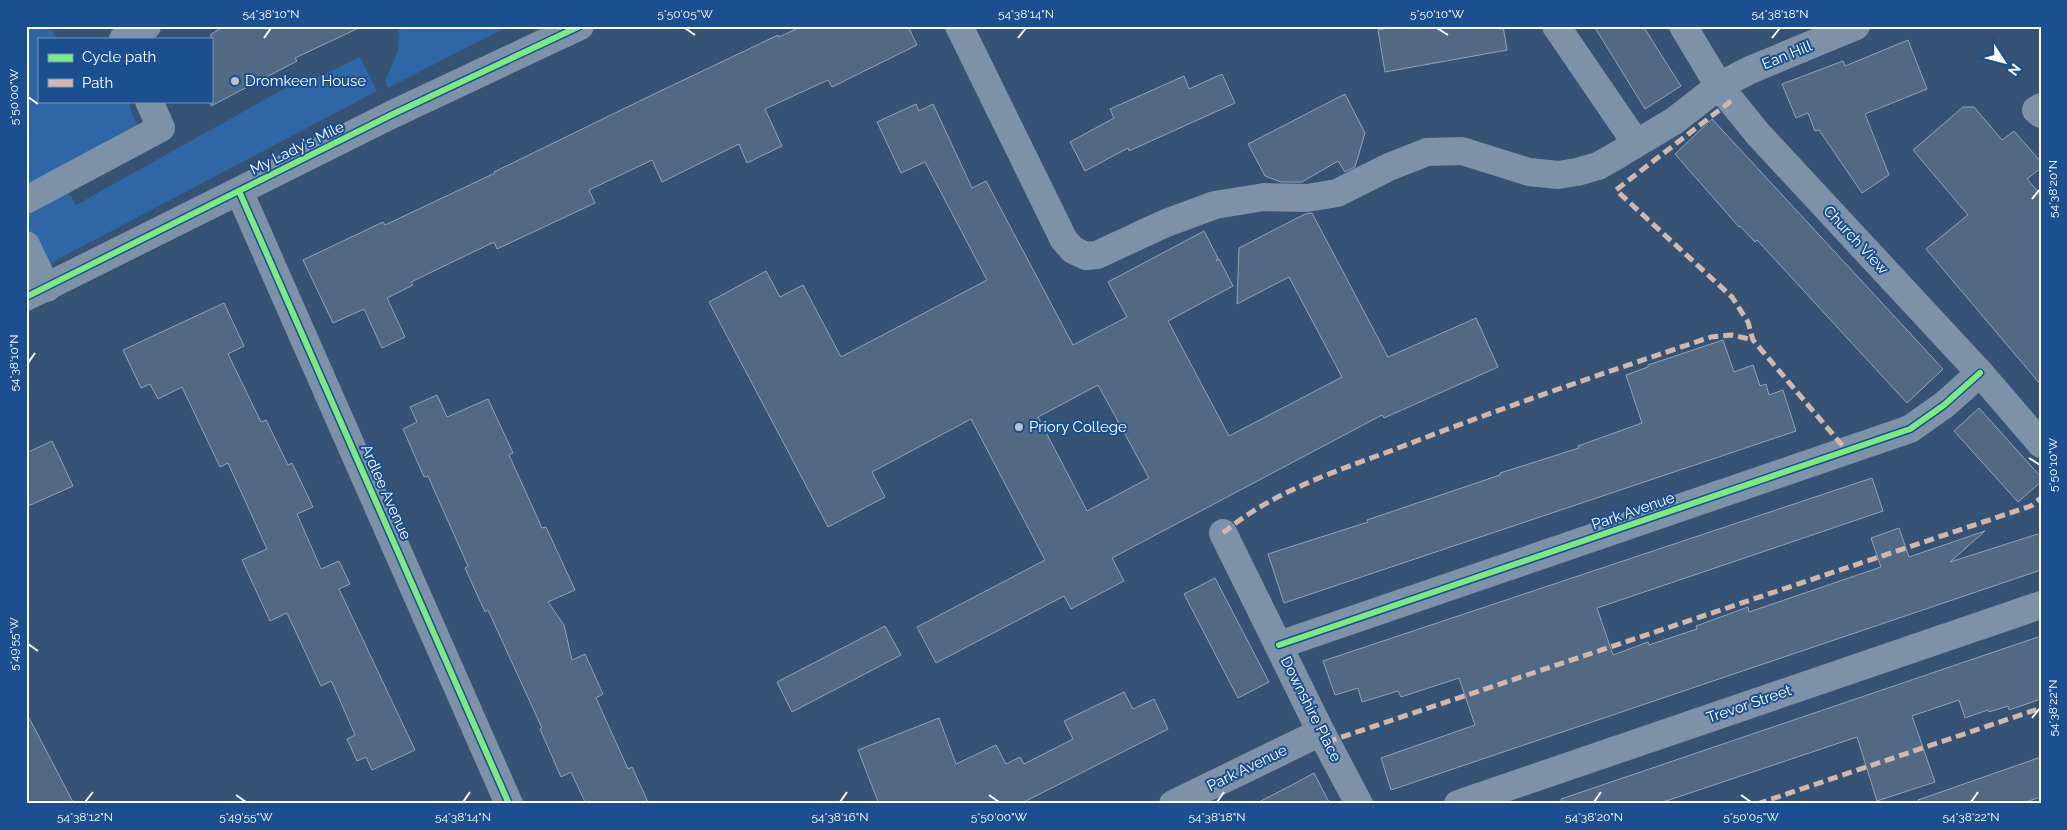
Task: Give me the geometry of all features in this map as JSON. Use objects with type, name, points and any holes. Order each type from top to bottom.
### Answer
[{"type":"street","points":[[125,38],[147,26]]},
{"type":"street","name":"My Lady's Mile","points":[[37,292],[393,114],[580,26]]},
{"type":"street","name":"Ean Hill","points":[[959,26],[1064,240],[1074,250],[1086,256],[1110,251],[1166,223],[1214,205],[1264,197],[1307,198],[1337,193],[1389,167],[1427,152],[1462,151],[1529,172],[1558,175],[1598,166],[1674,121],[1720,86],[1750,70],[1856,26]]},
{"type":"street","points":[[1556,26],[1636,143]]},
{"type":"street","name":"Church View","points":[[1683,26],[1720,86],[1758,134],[1980,373],[2041,444]]},
{"type":"street","points":[[26,200],[161,128],[149,102]]},
{"type":"street","points":[[2041,107],[2036,110],[2041,114]]},
{"type":"street","name":"Ardlee Avenue","points":[[239,191],[509,804]]},
{"type":"street","points":[[26,245],[37,292]]},
{"type":"street","name":"Park Avenue","points":[[1279,645],[1910,429],[1944,405],[1980,373]]},
{"type":"street","name":"Downshire Place","points":[[1223,533],[1321,732],[1359,804]]},
{"type":"street","name":"Trevor Street","points":[[1458,804],[2041,605]]},
{"type":"street","name":"Park Avenue","points":[[1173,804],[1321,732]]},
{"type":"shaded area","points":[[26,26],[50,26],[56,38],[38,38],[38,102],[128,102],[138,128],[61,182],[76,205],[298,81],[310,81],[360,57],[377,91],[49,264],[26,233]]},
{"type":"shaded area","points":[[399,26],[509,26],[388,88],[385,81],[398,51]]},
{"type":"building","name":"Dromkeen House","points":[[225,26],[363,26],[295,58],[297,61],[211,106],[211,34]]},
{"type":"building","points":[[803,26],[908,26],[917,45],[832,87],[828,80],[765,109],[782,146],[747,163],[739,144],[662,182],[652,160],[589,190],[595,203],[497,249],[494,242],[411,282],[413,285],[387,298],[405,337],[382,348],[364,309],[333,323],[303,260],[383,222],[385,225],[778,35],[779,37]]},
{"type":"building","points":[[1397,26],[1503,26],[1507,50],[1385,72],[1378,30]]},
{"type":"building","points":[[1594,26],[1643,26],[1681,86],[1645,109]]},
{"type":"building","points":[[1908,40],[1927,89],[1865,114],[1889,175],[1862,193],[1819,130],[1815,131],[1808,113],[1796,118],[1782,84],[1843,61],[1845,66]]},
{"type":"building","points":[[1222,74],[1235,103],[1129,151],[1128,148],[1085,171],[1070,142],[1114,118],[1110,109],[1184,76],[1189,89]]},
{"type":"building","points":[[1345,94],[1365,133],[1355,167],[1345,172],[1338,161],[1302,182],[1281,182],[1265,176],[1248,144]]},
{"type":"building","points":[[916,104],[919,111],[933,104],[972,188],[986,181],[1073,345],[1127,317],[1108,282],[1204,231],[1218,258],[1216,261],[1219,259],[1233,286],[1168,321],[1229,436],[1342,377],[1289,277],[1237,304],[1239,248],[1305,214],[1312,213],[1388,357],[1476,318],[1498,367],[1384,418],[1382,415],[1112,558],[1124,581],[1071,609],[1064,596],[936,663],[917,627],[1045,560],[971,419],[872,472],[885,497],[828,527],[709,302],[766,271],[780,297],[803,285],[841,357],[987,280],[925,162],[901,173],[877,122]],"holes":[[[1098,385],[1149,478],[1087,511],[1038,417]]]},
{"type":"building","points":[[1963,107],[1974,107],[2002,140],[2014,131],[2041,162],[2041,168],[2027,179],[2041,195],[2041,385],[1926,249],[1968,215],[1913,150]]},
{"type":"building","points":[[1712,119],[1943,369],[1907,403],[1757,240],[1755,242],[1739,227],[1675,154]]},
{"type":"building","points":[[224,303],[244,346],[228,354],[261,422],[266,420],[288,465],[292,463],[313,507],[297,514],[321,569],[339,561],[350,584],[339,589],[415,750],[372,770],[366,757],[357,761],[347,739],[355,735],[334,687],[331,681],[321,686],[287,613],[270,621],[242,560],[267,549],[228,463],[220,467],[182,387],[158,399],[150,384],[141,388],[123,350]]},
{"type":"building","points":[[1723,340],[1734,372],[1753,365],[1760,386],[1766,384],[1769,395],[1783,390],[1796,431],[1284,603],[1268,554],[1368,522],[1367,520],[1500,475],[1500,473],[1579,448],[1578,446],[1642,423],[1626,375],[1648,367],[1648,365]]},
{"type":"building","points":[[437,395],[447,417],[488,399],[513,453],[509,455],[542,528],[546,527],[575,590],[548,602],[564,625],[572,660],[585,654],[603,694],[596,698],[628,769],[632,767],[649,804],[586,804],[571,772],[561,777],[540,729],[542,728],[488,610],[485,612],[465,568],[468,566],[428,476],[424,477],[403,429],[417,422],[410,407]]},
{"type":"building","points":[[1979,408],[2041,477],[2041,482],[2018,502],[1954,431]]},
{"type":"building","points":[[52,441],[73,486],[26,507],[26,453]]},
{"type":"building","points":[[1872,478],[1883,511],[1597,608],[1613,655],[1648,642],[1649,645],[1697,629],[1696,626],[1748,607],[1749,612],[1881,567],[1871,538],[1899,528],[1909,557],[1985,531],[1950,562],[2041,533],[2041,570],[1391,790],[1381,758],[1475,725],[1459,678],[1401,697],[1398,691],[1362,702],[1358,688],[1335,695],[1323,661]]},
{"type":"building","points":[[1215,578],[1269,682],[1238,698],[1184,594]]},
{"type":"building","points":[[885,626],[901,655],[792,712],[777,682]]},
{"type":"building","points":[[2041,636],[2041,699],[2009,710],[2008,706],[1989,712],[1988,710],[1965,718],[1959,700],[1912,716],[1935,782],[1877,801],[1857,737],[1657,804],[1562,804],[1561,799]]},
{"type":"building","points":[[1124,692],[1133,709],[1154,699],[1168,729],[1020,804],[879,804],[858,750],[939,718],[956,764],[996,745],[1006,764],[1020,757],[1024,764],[1073,739],[1064,721]]},
{"type":"building","points":[[26,712],[74,804],[26,804]]},
{"type":"building","points":[[2041,757],[2041,797],[2019,804],[1919,804],[1918,800]]},
{"type":"building","points":[[1314,773],[1330,804],[1255,804],[1292,785]]},
{"type":"marked path","points":[[1731,101],[1616,190],[1732,297],[1748,322],[1753,340],[1847,451]]},
{"type":"marked path","points":[[1223,533],[1262,506],[1304,484],[1472,420],[1711,337],[1732,335],[1753,340]]},
{"type":"marked path","points":[[1327,742],[2031,506],[2041,498]]},
{"type":"marked path","points":[[1757,804],[2041,708]]},
{"type":"cycle path","points":[[26,297],[393,114],[580,26]]},
{"type":"cycle path","points":[[239,191],[509,804]]},
{"type":"cycle path","points":[[1279,645],[1910,429],[1944,405],[1980,373]]},
{"type":"place","name":"Dromkeen House","points":[[235,81]]},
{"type":"place","name":"Priory College","points":[[1019,427]]}]
